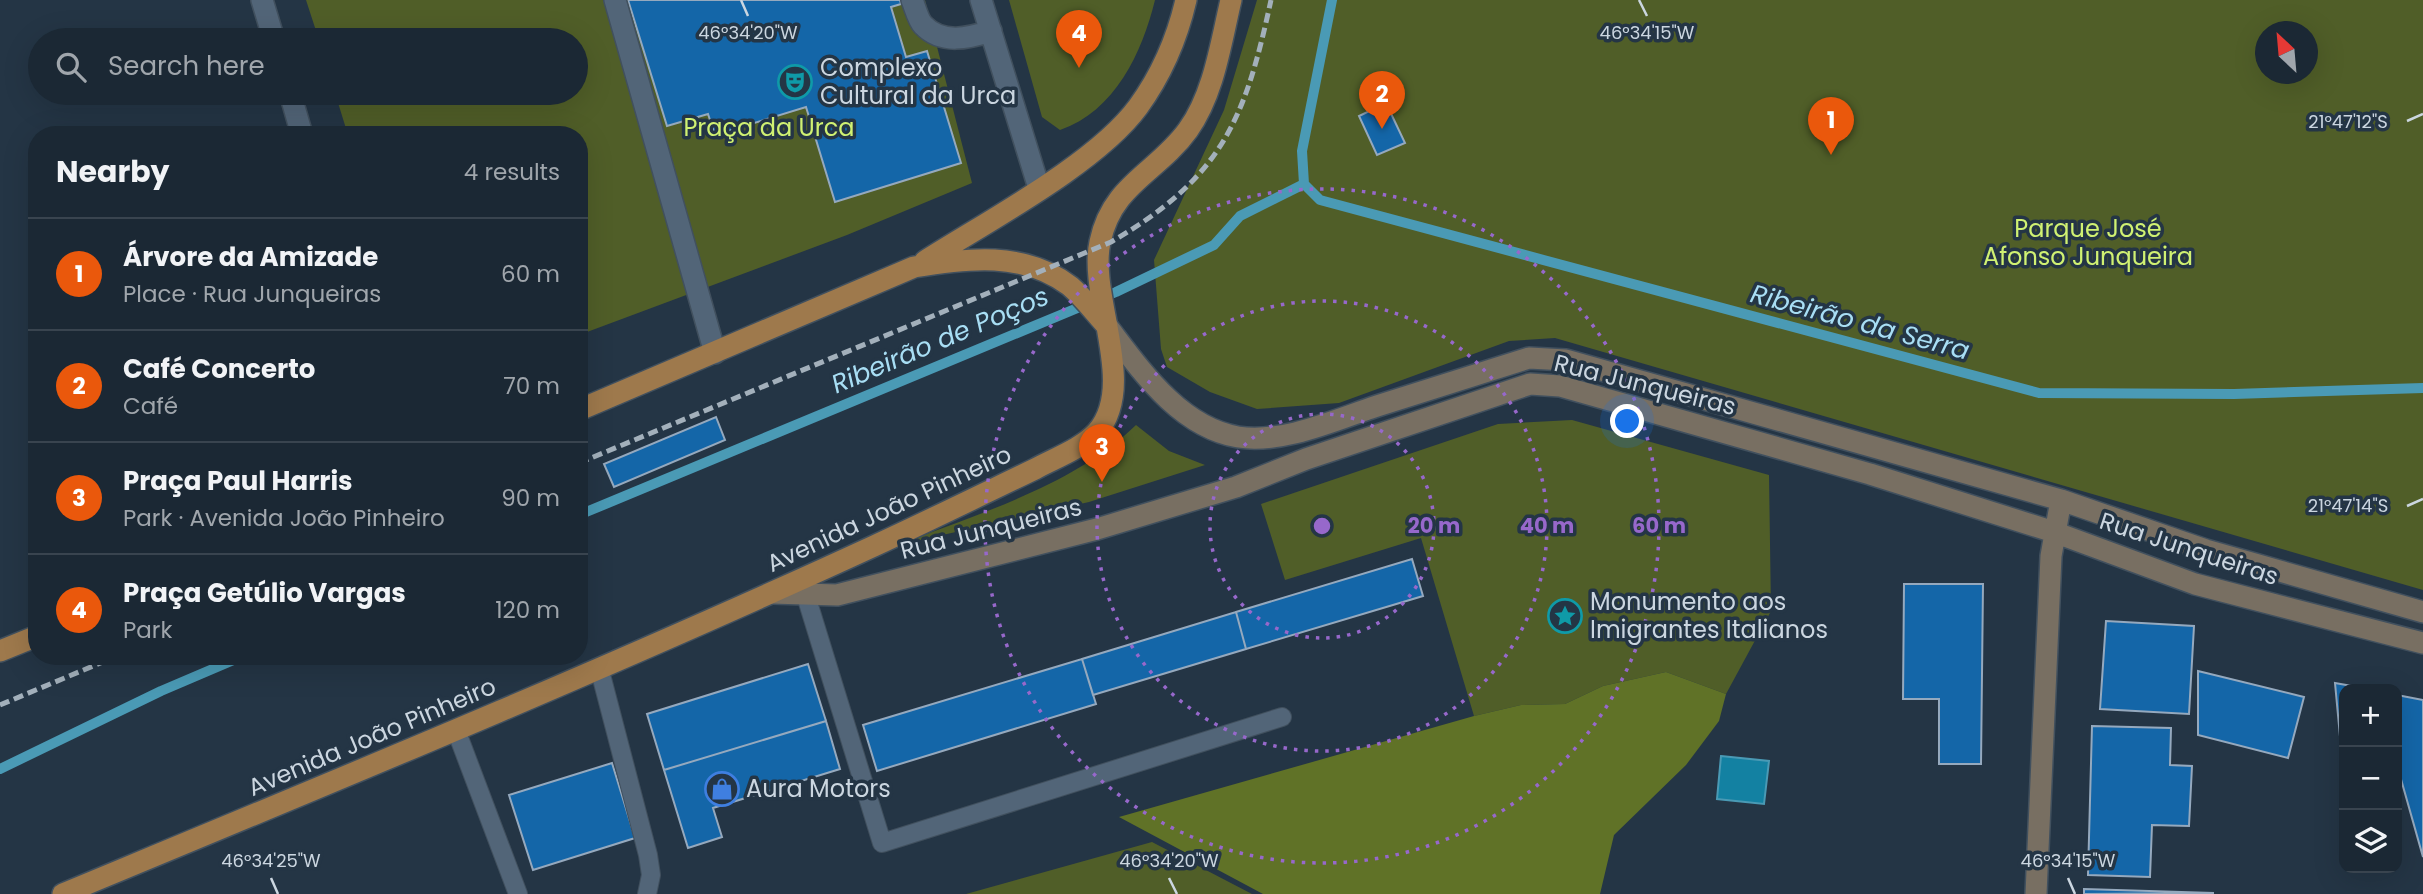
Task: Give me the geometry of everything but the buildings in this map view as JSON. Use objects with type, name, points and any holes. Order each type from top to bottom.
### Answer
[{"type":"main road","points":[[588,407],[914,267],[1040,188],[1098,147],[1137,108],[1170,55],[1186,0]]},
{"type":"main road","name":"Rua Junqueiras","points":[[1107,326],[1099,276],[1099,247],[1106,219],[1129,185],[1173,148],[1190,127],[1206,94],[1231,0]]},
{"type":"main road","points":[[914,267],[954,260],[998,259],[1036,267],[1070,287],[1107,326]]},
{"type":"main road","name":"Avenida João Pinheiro","points":[[63,894],[600,671],[925,523],[1080,445],[1095,434],[1104,421],[1111,401],[1112,368],[1107,326]]},
{"type":"main road","points":[[0,651],[28,640]]},
{"type":"street","points":[[262,0],[270,28]]},
{"type":"street","points":[[615,0],[715,353]]},
{"type":"street","points":[[912,0],[923,25],[947,39],[968,38],[991,31]]},
{"type":"street","points":[[981,0],[1040,188]]},
{"type":"street","points":[[293,105],[299,126]]},
{"type":"street","name":"Rua Junqueiras","points":[[1107,326],[1133,361],[1181,410],[1205,425],[1237,437],[1293,433],[1529,358],[1566,360],[2061,500],[2206,550],[2423,612]]},
{"type":"street","name":"Rua Junqueiras","points":[[772,593],[837,595],[1097,529],[1236,488],[1306,458],[1530,384],[1560,386],[1760,442],[2054,532],[2195,584],[2423,643]]},
{"type":"street","points":[[2036,894],[2054,532],[2061,500]]},
{"type":"lane","points":[[806,596],[882,843],[1282,717]]},
{"type":"lane","points":[[600,671],[648,855],[651,875],[647,894]]},
{"type":"lane","points":[[456,730],[518,894]]},
{"type":"green space","name":"Praça da Urca","points":[[306,0],[925,0],[972,183],[847,235],[588,332],[588,126],[345,126],[339,105],[588,105],[588,28],[315,28]]},
{"type":"green space","points":[[1009,0],[1155,0],[1142,40],[1123,78],[1096,109],[1060,130],[1042,117]]},
{"type":"green space","name":"Parque José Afonso Junqueira","points":[[1257,0],[2423,0],[2423,590],[1555,338],[1509,341],[1339,403],[1257,409],[1210,392],[1167,367],[1161,349],[1154,260],[1224,110]]},
{"type":"green space","points":[[1572,420],[1769,475],[1771,611],[1726,694],[1666,672],[1603,686],[1565,704],[1521,705],[1474,716],[1421,538],[1285,580],[1261,504],[1498,424]]},
{"type":"green space","points":[[1136,425],[1169,451],[1205,465],[1089,502],[898,545],[1024,496],[1055,481],[1112,446]]},
{"type":"green space","points":[[1666,672],[1726,694],[1719,721],[1686,765],[1614,835],[1600,894],[1263,894],[1119,817],[1474,716],[1521,705],[1565,704],[1603,686]]},
{"type":"green space","points":[[1152,842],[1252,894],[966,894]]},
{"type":"water","points":[[1721,756],[1769,761],[1764,804],[1717,799]]},
{"type":"waterway","points":[[1304,184],[1302,151],[1332,0]]},
{"type":"waterway","name":"Ribeirão da Serra","points":[[1304,184],[1320,200],[2039,393],[2234,394],[2423,388]]},
{"type":"waterway","name":"Ribeirão de Poços","points":[[588,511],[1116,292],[1214,245],[1240,216],[1304,184]]},
{"type":"waterway","name":"Ribeirão de Poços","points":[[0,769],[161,691],[222,665]]},
{"type":"railway","points":[[588,459],[1111,242],[1148,218],[1179,194],[1203,169],[1222,142],[1238,113],[1250,80],[1271,0]]},
{"type":"railway","points":[[0,705],[96,665]]},
{"type":"place","name":"Praça Getúlio Vargas","points":[[1079,68]]},
{"type":"place","name":"Complexo Cultural da Urca","points":[[795,82]]},
{"type":"place","name":"Café Concerto","points":[[1382,129]]},
{"type":"place","name":"Árvore da Amizade","points":[[1831,155]]},
{"type":"place","name":"Praça Paul Harris","points":[[1102,482]]},
{"type":"place","name":"Monumento aos Imigrantes Italianos","points":[[1565,616]]},
{"type":"place","name":"Aura Motors","points":[[722,789]]}]
